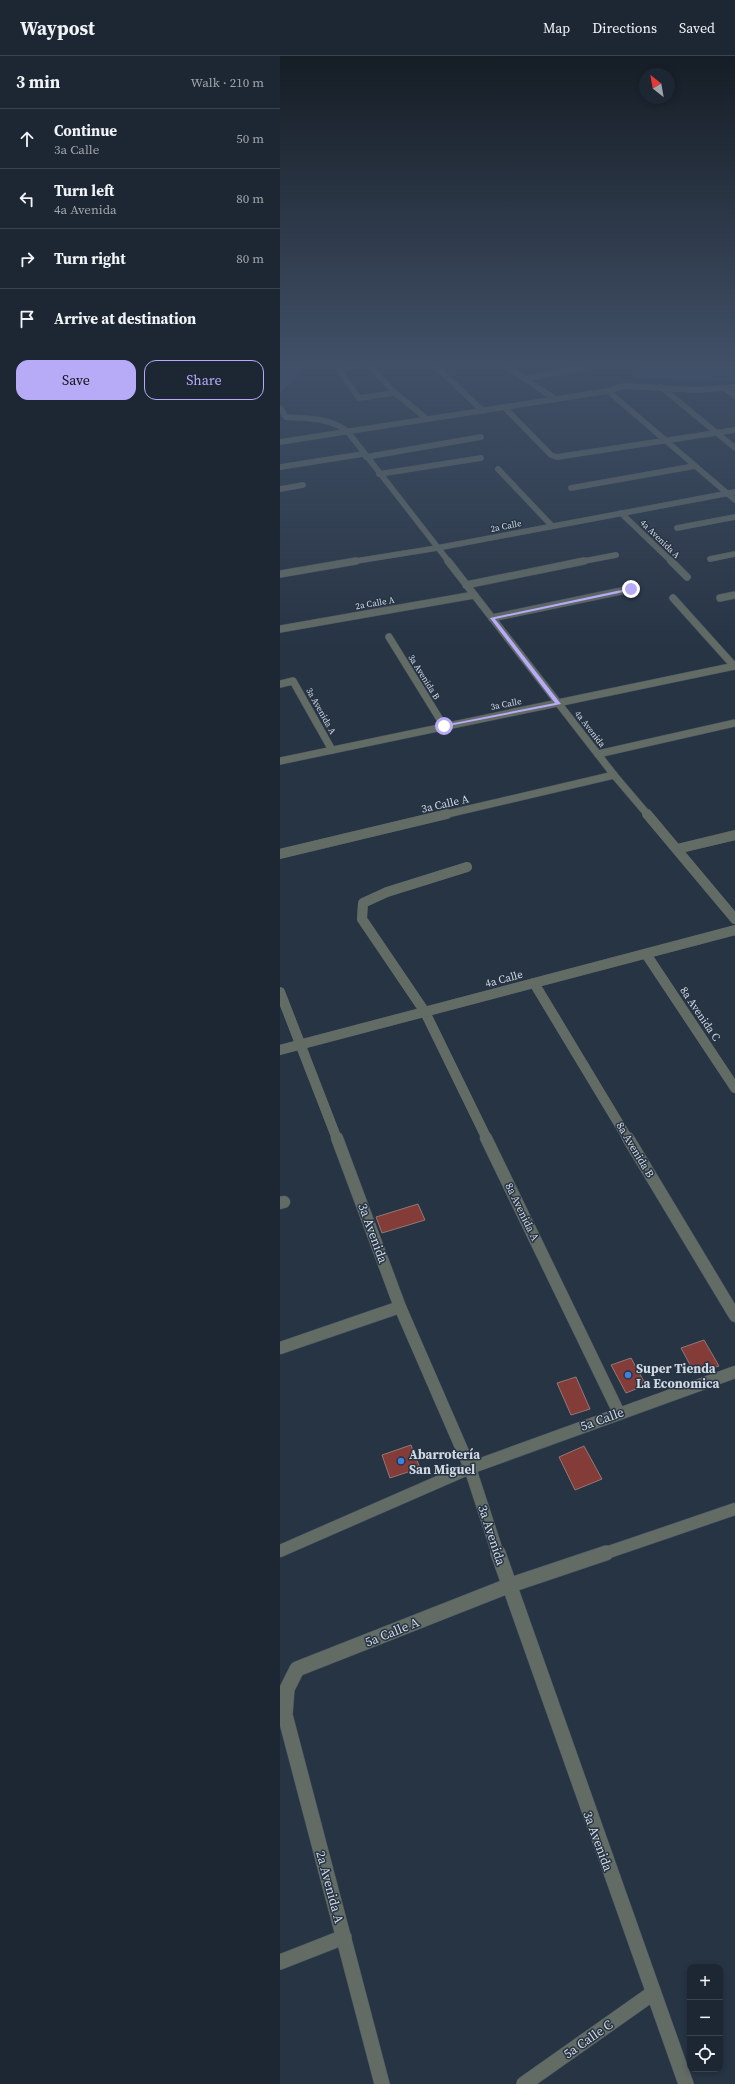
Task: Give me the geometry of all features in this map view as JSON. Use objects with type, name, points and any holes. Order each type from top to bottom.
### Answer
[{"type":"street","points":[[280,467],[339,459]]},
{"type":"street","name":"4a Avenida","points":[[368,459],[614,775],[735,919]]},
{"type":"street","points":[[379,474],[477,459]]},
{"type":"street","points":[[686,459],[735,500]]},
{"type":"street","points":[[571,488],[695,466]]},
{"type":"street","points":[[498,469],[552,526]]},
{"type":"street","points":[[280,489],[303,485]]},
{"type":"street","name":"2a Calle","points":[[280,574],[437,548],[735,492]]},
{"type":"street","name":"4a Avenida A","points":[[621,513],[687,577]]},
{"type":"street","points":[[677,528],[735,517]]},
{"type":"street","points":[[710,559],[735,554]]},
{"type":"street","points":[[466,584],[616,555]]},
{"type":"street","points":[[492,618],[631,589]]},
{"type":"street","name":"2a Calle A","points":[[280,629],[474,595]]},
{"type":"street","points":[[720,598],[735,595]]},
{"type":"street","points":[[674,598],[735,666]]},
{"type":"street","name":"3a Avenida B","points":[[389,637],[444,726]]},
{"type":"street","name":"3a Calle","points":[[280,761],[735,666]]},
{"type":"street","name":"3a Avenida A","points":[[280,684],[293,681],[332,750]]},
{"type":"street","points":[[598,754],[735,723]]},
{"type":"street","name":"3a Calle A","points":[[280,854],[614,775]]},
{"type":"street","points":[[677,849],[735,835]]},
{"type":"street","name":"8a Avenida A","points":[[467,867],[387,892],[363,903],[362,919],[425,1012],[619,1413]]},
{"type":"street","name":"4a Calle","points":[[280,1050],[735,930]]},
{"type":"street","name":"8a Avenida C","points":[[646,954],[735,1088]]},
{"type":"street","name":"8a Avenida B","points":[[534,983],[735,1316]]},
{"type":"street","name":"3a Avenida","points":[[280,992],[302,1045],[400,1307],[470,1468],[508,1586],[686,2084]]},
{"type":"street","points":[[280,1348],[400,1307]]},
{"type":"street","name":"5a Calle","points":[[280,1551],[470,1468],[735,1372]]},
{"type":"street","name":"5a Calle A","points":[[287,1689],[298,1669],[508,1586],[735,1509]]},
{"type":"street","name":"2a Avenida A","points":[[287,1689],[284,1715],[382,2084]]},
{"type":"street","points":[[280,1962],[344,1937]]},
{"type":"street","name":"5a Calle C","points":[[524,2084],[653,1993]]},
{"type":"building","points":[[418,1204],[425,1220],[382,1233],[376,1217]]},
{"type":"building","points":[[704,1340],[719,1366],[695,1374],[681,1348]]},
{"type":"building","name":"Super Tienda La Economica","points":[[631,1358],[646,1385],[626,1393],[611,1365]]},
{"type":"building","points":[[576,1377],[590,1409],[571,1415],[557,1383]]},
{"type":"building","name":"Abarrotería San Miguel","points":[[411,1445],[420,1468],[390,1478],[382,1455]]},
{"type":"building","points":[[584,1446],[602,1479],[575,1490],[559,1457]]},
{"type":"place","name":"Super Tienda La Economica","points":[[628,1375]]},
{"type":"place","name":"Abarrotería San Miguel","points":[[401,1461]]},
{"type":"route","points":[[444,726],[558,704],[492,618],[631,589]]}]
